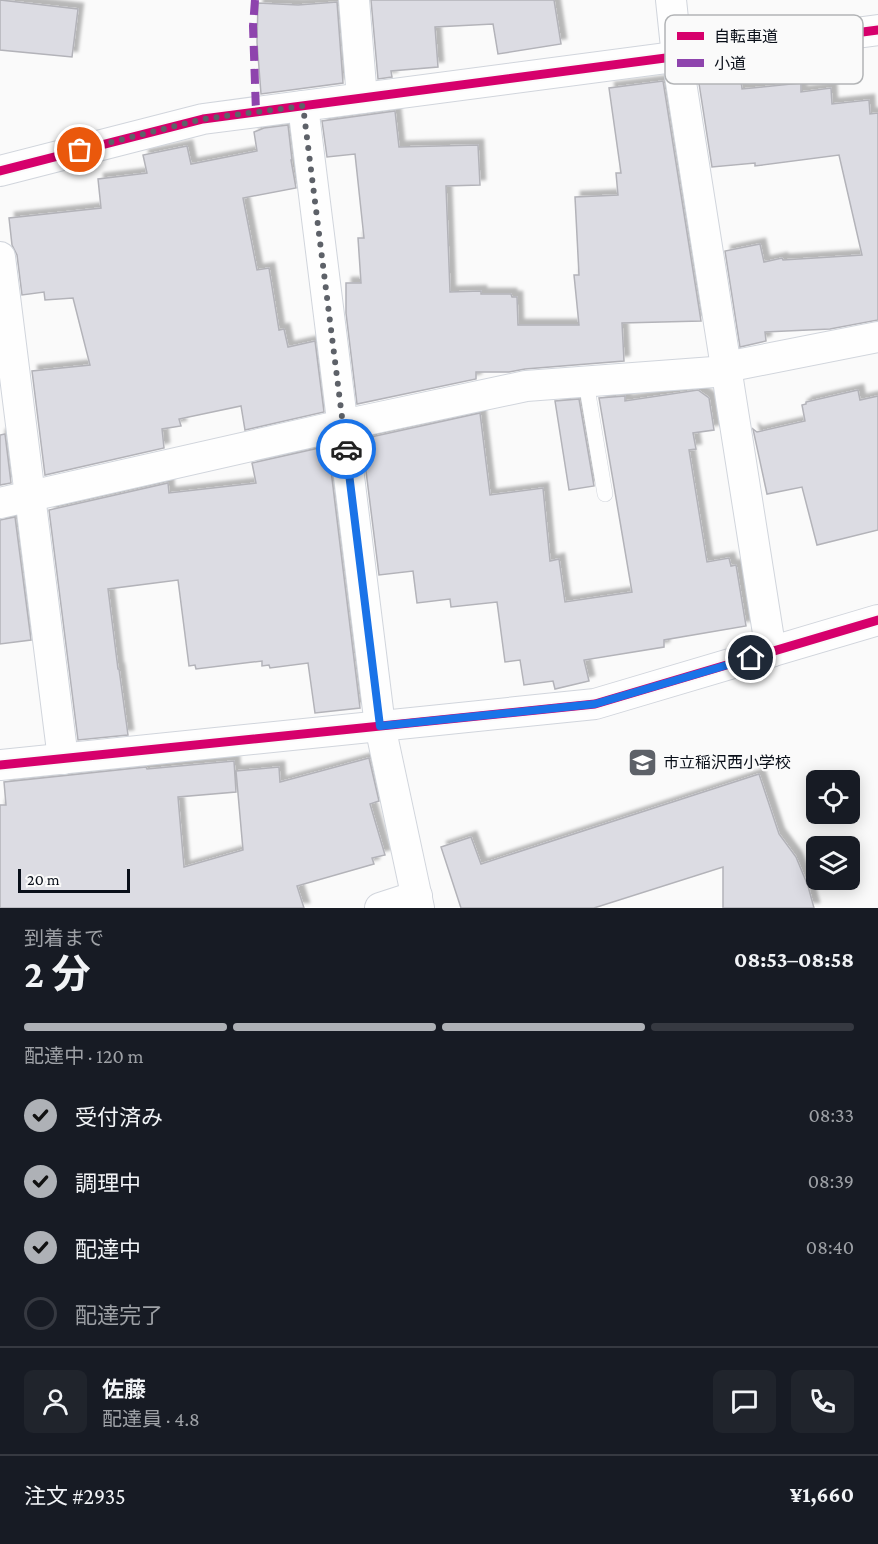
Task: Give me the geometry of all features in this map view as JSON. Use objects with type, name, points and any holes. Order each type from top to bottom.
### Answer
[{"type":"street","points":[[354,0],[362,98]]},
{"type":"street","points":[[671,0],[673,15]]},
{"type":"street","points":[[863,32],[878,30]]},
{"type":"street","points":[[0,171],[203,119],[665,59]]},
{"type":"street","points":[[681,84],[771,652]]},
{"type":"street","points":[[303,106],[380,726],[418,902],[381,908]]},
{"type":"street","points":[[0,257],[63,759]]},
{"type":"street","points":[[0,503],[342,425],[526,386],[726,369],[878,337]]},
{"type":"street","points":[[0,765],[595,704],[878,620]]},
{"type":"lane","points":[[586,382],[605,494]]},
{"type":"building","points":[[0,0],[78,9],[72,57],[0,50]]},
{"type":"building","points":[[371,0],[554,0],[561,44],[498,54],[493,24],[435,27],[438,67],[391,71],[392,77],[378,79]]},
{"type":"building","points":[[337,2],[343,83],[261,94],[257,42],[258,3],[298,5]]},
{"type":"building","points":[[663,81],[701,321],[622,323],[624,361],[509,372],[476,372],[476,379],[357,404],[346,313],[346,283],[361,283],[358,238],[364,238],[355,154],[327,157],[322,121],[395,111],[399,147],[478,145],[480,185],[446,186],[450,292],[481,291],[481,294],[511,294],[512,297],[517,297],[518,325],[579,325],[574,275],[579,275],[575,197],[618,195],[616,173],[621,173],[609,88]]},
{"type":"building","points":[[699,84],[741,84],[742,89],[801,84],[801,92],[831,88],[832,104],[869,100],[870,114],[878,113],[878,320],[830,329],[765,332],[766,341],[740,347],[725,251],[760,244],[764,262],[782,258],[783,260],[862,255],[839,155],[755,166],[755,163],[712,167]]},
{"type":"building","points":[[288,125],[296,188],[243,198],[257,270],[269,268],[279,330],[284,329],[288,347],[315,341],[324,412],[245,430],[241,406],[179,419],[181,426],[162,429],[164,448],[45,475],[32,371],[90,365],[73,298],[45,300],[44,292],[22,295],[9,218],[101,208],[98,179],[147,173],[143,155],[187,146],[191,164],[257,151],[254,132],[264,128]]},
{"type":"building","points":[[698,390],[709,398],[714,430],[693,433],[696,449],[689,450],[707,562],[729,558],[731,566],[736,565],[746,626],[664,640],[664,647],[584,660],[589,681],[555,689],[553,681],[524,685],[520,660],[505,662],[497,602],[451,607],[450,599],[417,603],[413,571],[379,575],[362,439],[480,413],[490,495],[543,488],[550,561],[559,559],[565,602],[632,592],[599,398],[625,396],[625,401]]},
{"type":"building","points":[[858,390],[860,400],[878,396],[878,530],[817,545],[802,487],[767,494],[753,429],[757,432],[805,421],[802,405],[806,402]]},
{"type":"building","points":[[579,399],[594,486],[569,490],[555,401]]},
{"type":"building","points":[[5,434],[11,483],[0,485],[0,435]]},
{"type":"building","points":[[328,446],[360,708],[315,713],[308,663],[270,668],[269,665],[262,666],[262,661],[196,669],[195,665],[189,666],[178,580],[108,589],[128,735],[78,740],[49,510],[168,483],[169,493],[256,483],[252,463]]},
{"type":"building","points":[[15,517],[31,640],[0,644],[0,520]]},
{"type":"building","points":[[369,758],[379,801],[370,804],[385,855],[372,858],[374,864],[297,886],[304,908],[0,908],[0,805],[6,805],[4,782],[146,767],[147,769],[234,761],[236,792],[178,797],[184,867],[243,850],[236,771],[279,767],[280,782]]},
{"type":"building","points":[[759,774],[779,834],[796,857],[814,908],[723,908],[723,867],[594,908],[461,908],[441,847],[471,837],[481,864]]},
{"type":"marked path","points":[[255,0],[253,26],[256,112]]},
{"type":"cycle path","points":[[863,32],[878,30]]},
{"type":"cycle path","points":[[0,171],[203,119],[665,58]]},
{"type":"cycle path","points":[[0,765],[595,704],[878,620]]},
{"type":"way so far","points":[[80,150],[203,119],[303,106],[346,449]]},
{"type":"place","name":"市立稲沢西小学校","points":[[642,762]]},
{"type":"route","points":[[346,449],[380,726],[595,704],[751,658]]}]
